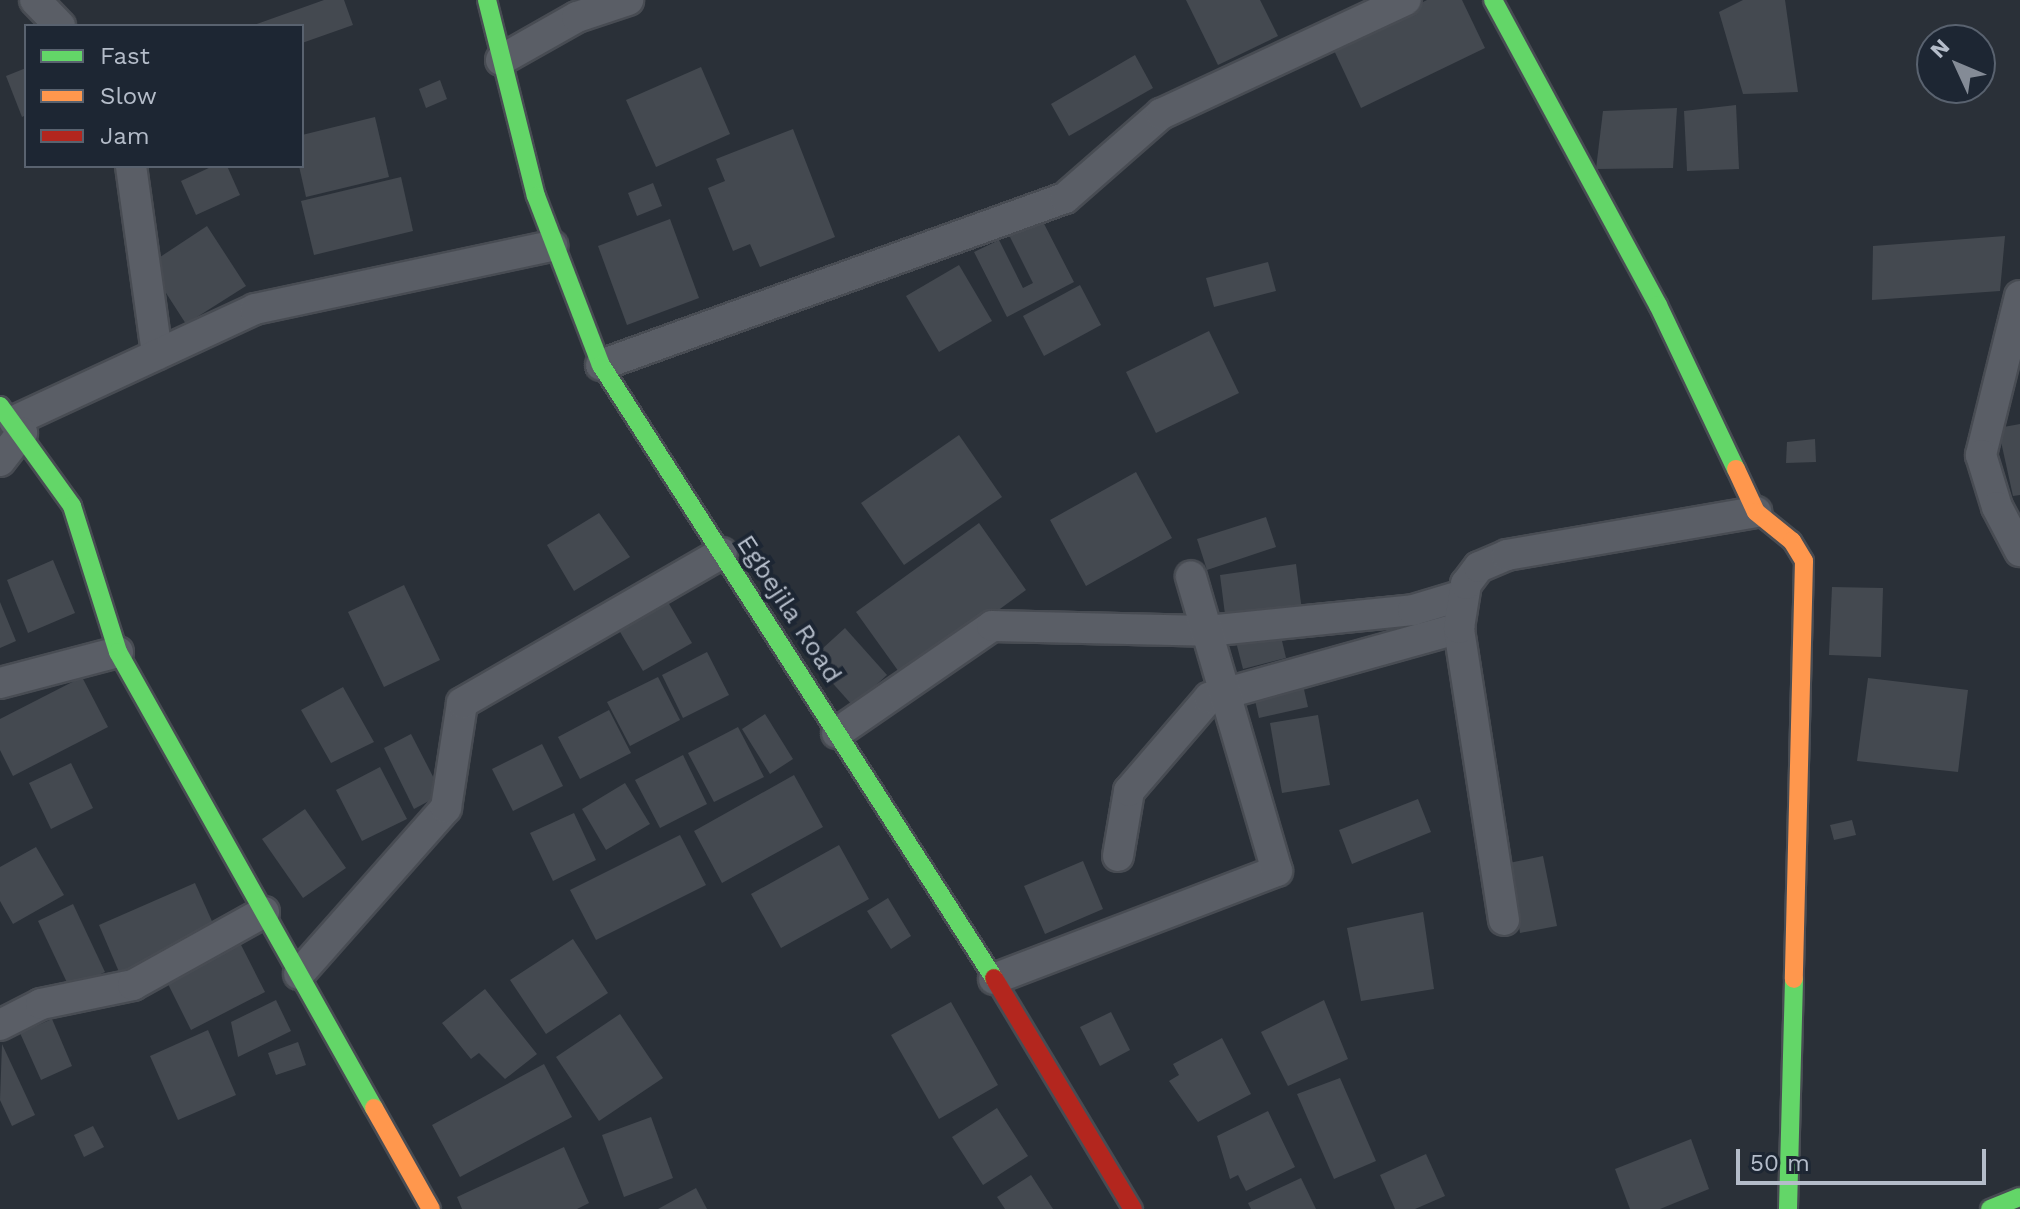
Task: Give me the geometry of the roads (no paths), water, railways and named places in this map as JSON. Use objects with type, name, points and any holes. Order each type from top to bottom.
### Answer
[{"type":"street","points":[[35,0],[58,24]]},
{"type":"street","name":"Egbejila Road","points":[[487,0],[552,246],[601,365],[994,979],[1133,1209]]},
{"type":"street","points":[[501,60],[577,17],[628,0]]},
{"type":"street","points":[[601,365],[1065,198],[1161,114],[1406,0]]},
{"type":"street","points":[[1493,0],[1658,305],[1756,512],[1792,541],[1804,561],[1788,1209]]},
{"type":"street","points":[[131,168],[157,354]]},
{"type":"street","points":[[0,461],[12,420],[255,309],[552,246]]},
{"type":"street","points":[[2020,296],[1981,455],[1997,507],[2020,551]]},
{"type":"street","points":[[12,420],[72,506],[118,652],[431,1209]]},
{"type":"street","points":[[1504,920],[1485,823],[1459,628],[1463,595],[1479,567],[1507,555],[1756,512]]},
{"type":"street","points":[[299,974],[446,808],[462,703],[722,553]]},
{"type":"street","points":[[994,979],[1277,871],[1191,576]]},
{"type":"street","points":[[837,733],[992,626],[1207,631],[1413,610],[1463,595]]},
{"type":"street","points":[[1118,856],[1129,791],[1209,698],[1459,628]]},
{"type":"street","points":[[0,683],[118,652]]},
{"type":"street","points":[[0,1025],[41,1004],[133,985],[264,912]]},
{"type":"street","points":[[1990,1209],[2020,1197]]}]
